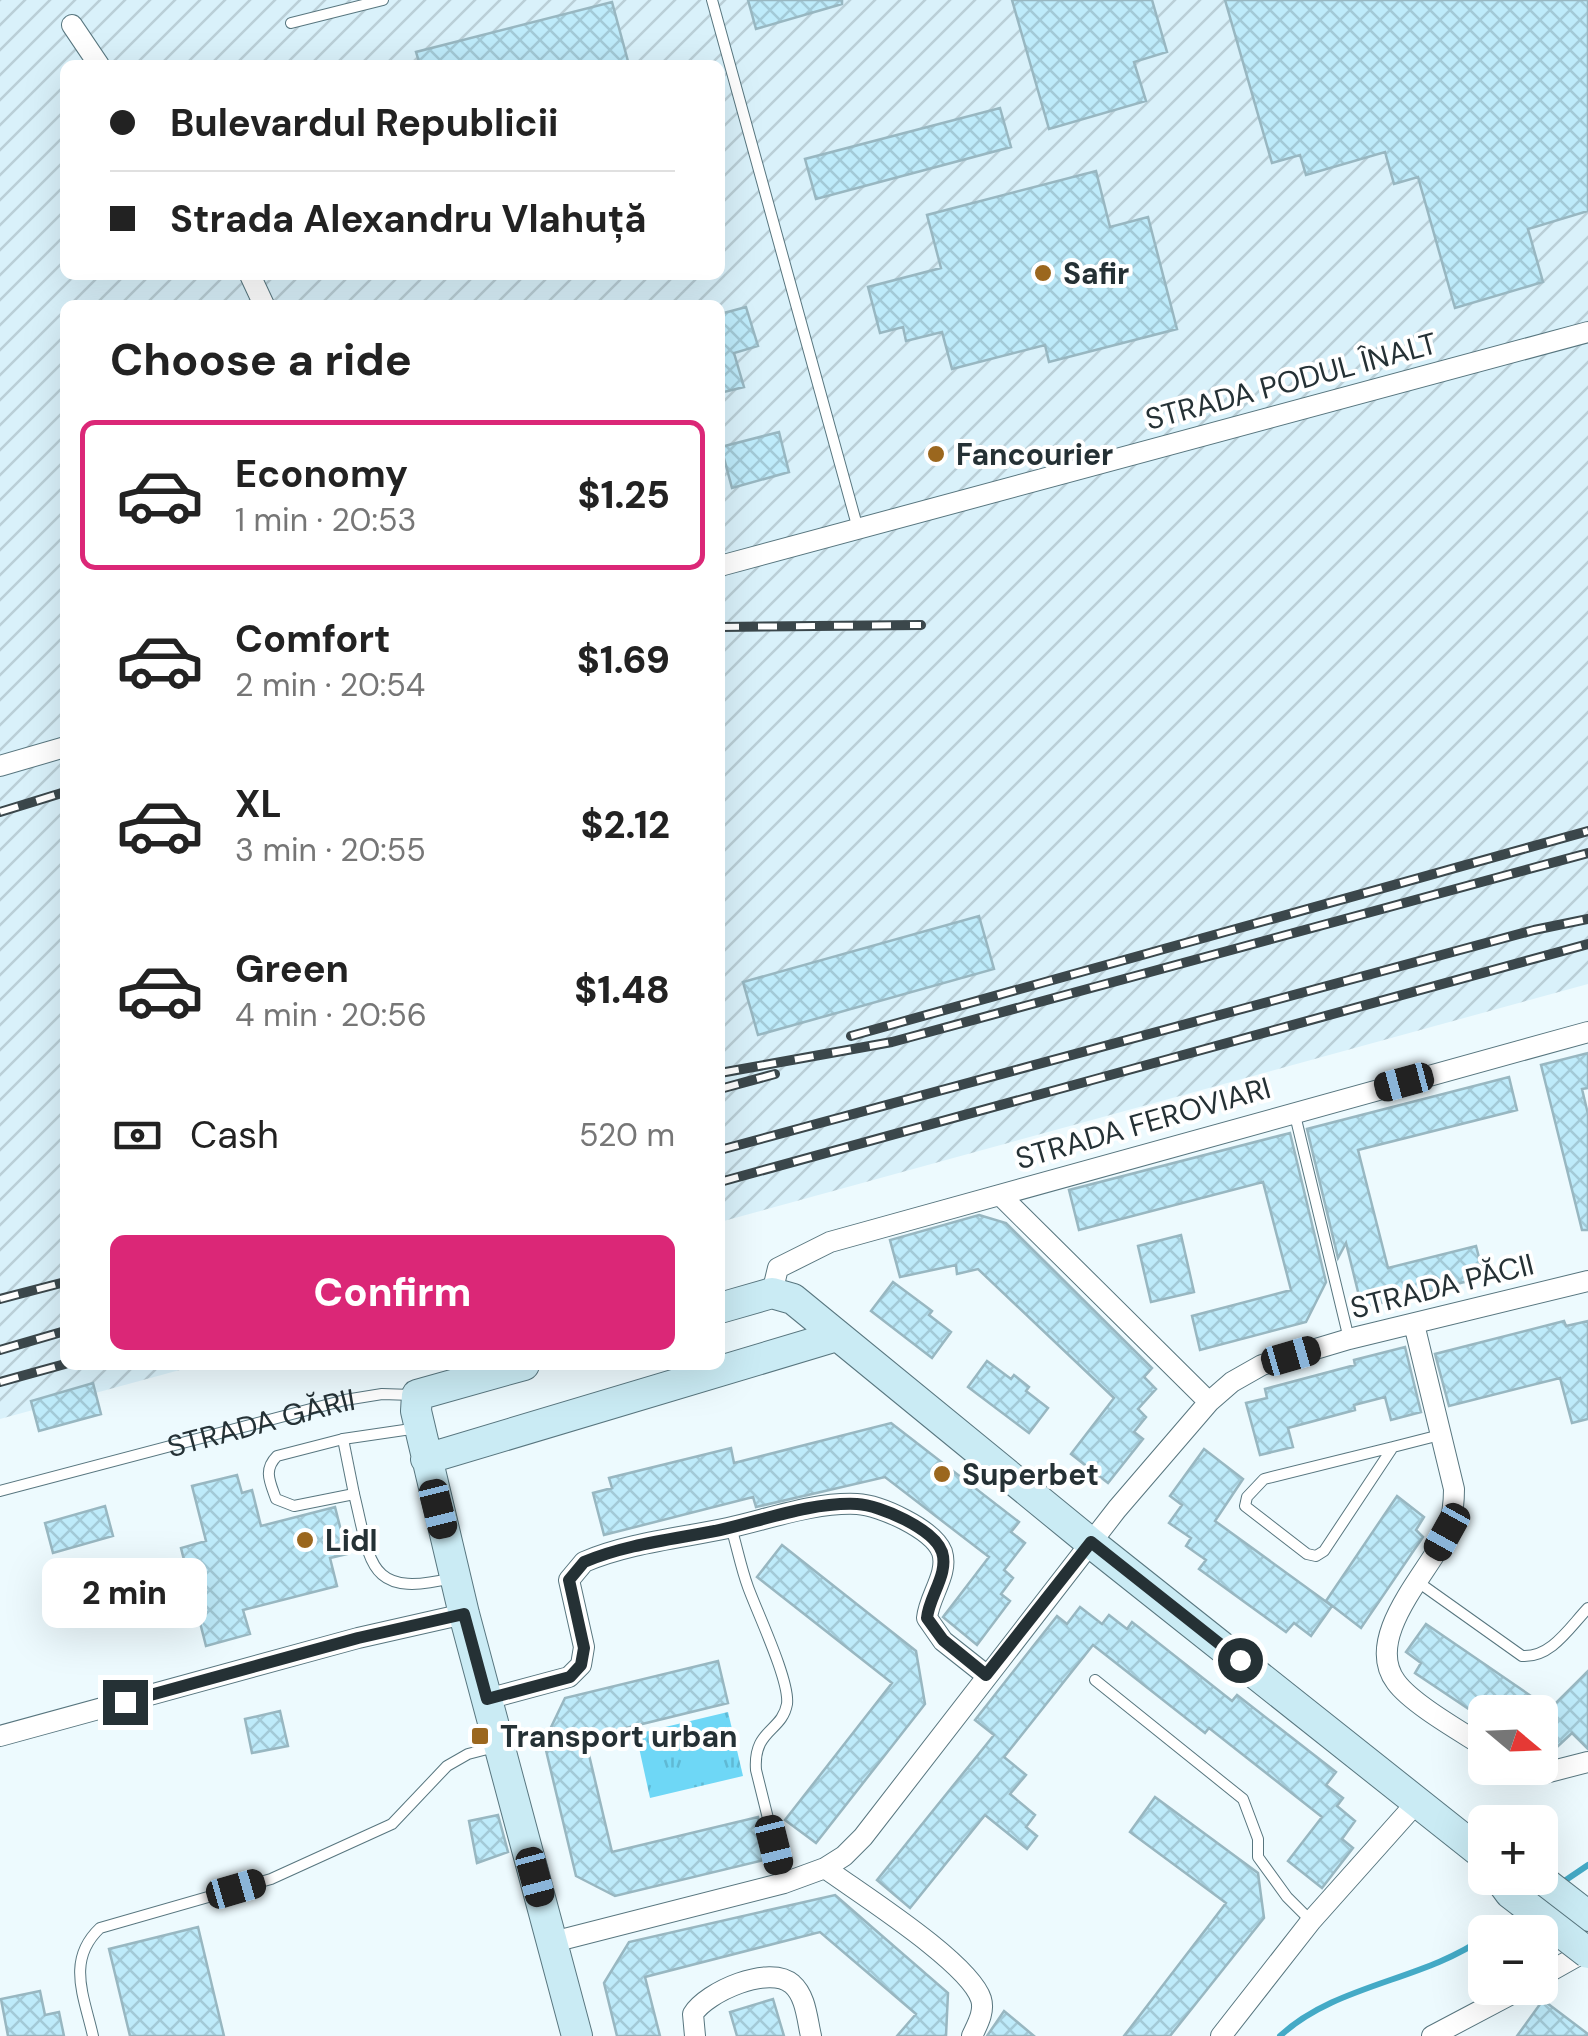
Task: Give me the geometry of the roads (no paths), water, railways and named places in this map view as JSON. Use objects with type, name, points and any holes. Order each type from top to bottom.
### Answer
[{"type":"street","points":[[72,25],[96,60]]},
{"type":"street","name":"STRADA PODUL ÎNALT","points":[[725,565],[1588,332]]},
{"type":"street","points":[[0,766],[60,748]]},
{"type":"street","name":"STRADA FEROVIARI","points":[[1209,1402],[1000,1194],[1588,1032]]},
{"type":"street","points":[[772,1292],[778,1268],[812,1249],[1000,1194]]},
{"type":"street","name":"STRADA PĂCII","points":[[553,1942],[784,1883],[844,1856],[863,1837],[1091,1542],[1209,1402],[1232,1382],[1262,1364],[1349,1339],[1588,1281]]},
{"type":"street","points":[[725,1306],[772,1292],[793,1299],[1468,1843]]},
{"type":"street","points":[[1414,1324],[1454,1489],[1454,1508],[1447,1532],[1387,1639],[1388,1662],[1396,1682],[1468,1735]]},
{"type":"street","points":[[725,1370],[837,1336]]},
{"type":"street","name":"STRADA GĂRII","points":[[416,1395],[506,1370]]},
{"type":"street","points":[[426,1459],[723,1370]]},
{"type":"street","points":[[416,1395],[419,1428],[454,1577],[577,2036]]},
{"type":"street","points":[[487,1699],[570,1677],[581,1665],[584,1648],[569,1580],[584,1562],[798,1512],[857,1504],[880,1508],[935,1541],[942,1551],[942,1575],[928,1602],[927,1618],[931,1628],[986,1675]]},
{"type":"street","points":[[0,1736],[358,1638],[464,1614]]},
{"type":"street","points":[[1558,1770],[1588,1762]]},
{"type":"street","points":[[1221,2036],[1311,1921],[1418,1800]]},
{"type":"street","points":[[824,1868],[923,1939],[972,1983],[982,2000],[981,2015],[972,2036]]},
{"type":"street","points":[[1558,1893],[1588,1916]]},
{"type":"street","points":[[1512,1895],[1582,1954],[1558,1967]]},
{"type":"street","points":[[695,2036],[693,2014],[710,1995],[776,1976],[790,1981],[801,1993],[812,2036]]},
{"type":"street","points":[[1445,2033],[1494,2005]]},
{"type":"lane","points":[[291,23],[382,0]]},
{"type":"lane","points":[[712,0],[858,529]]},
{"type":"lane","points":[[1294,1111],[1349,1339]]},
{"type":"lane","name":"STRADA GĂRII","points":[[0,1490],[345,1400],[382,1394],[416,1395]]},
{"type":"lane","points":[[354,1494],[294,1506],[276,1499],[268,1478],[270,1463],[277,1456],[343,1439],[419,1428]]},
{"type":"lane","points":[[1393,1447],[1324,1551],[1316,1556],[1245,1506],[1247,1497],[1264,1479],[1441,1434]]},
{"type":"lane","points":[[343,1439],[371,1562],[381,1575],[402,1586],[420,1586],[454,1577]]},
{"type":"lane","points":[[731,1527],[746,1583],[783,1679],[787,1702],[754,1752],[784,1883]]},
{"type":"lane","points":[[1418,1582],[1522,1656],[1537,1657],[1549,1650],[1588,1608]]},
{"type":"lane","points":[[1095,1680],[1243,1799],[1258,1839],[1258,1857],[1287,1897],[1311,1921]]},
{"type":"lane","points":[[93,2036],[79,1972],[84,1944],[100,1928],[270,1880],[392,1824],[447,1766],[468,1754],[499,1746]]},
{"type":"waterway","points":[[1560,1884],[1588,1865]]},
{"type":"waterway","points":[[1516,1915],[1521,1912]]},
{"type":"waterway","points":[[1280,2036],[1327,2005],[1468,1948]]},
{"type":"railway","points":[[725,627],[921,625]]},
{"type":"railway","points":[[0,812],[60,794]]},
{"type":"railway","points":[[851,1036],[1588,831]]},
{"type":"railway","points":[[725,1072],[892,1042],[1588,853]]},
{"type":"railway","points":[[725,1149],[1534,930],[1588,919]]},
{"type":"railway","points":[[725,1181],[1588,944]]},
{"type":"railway","points":[[725,1088],[775,1074]]},
{"type":"railway","points":[[0,1299],[60,1283]]},
{"type":"railway","points":[[0,1350],[60,1332]]},
{"type":"railway","points":[[0,1382],[60,1365]]},
{"type":"place","name":"Safir","points":[[1043,273]]},
{"type":"place","name":"Fancourier","points":[[936,454]]},
{"type":"place","name":"Superbet","points":[[942,1474]]},
{"type":"place","name":"Lidl","points":[[305,1540]]},
{"type":"place","name":"Transport urban","points":[[480,1736]]}]
